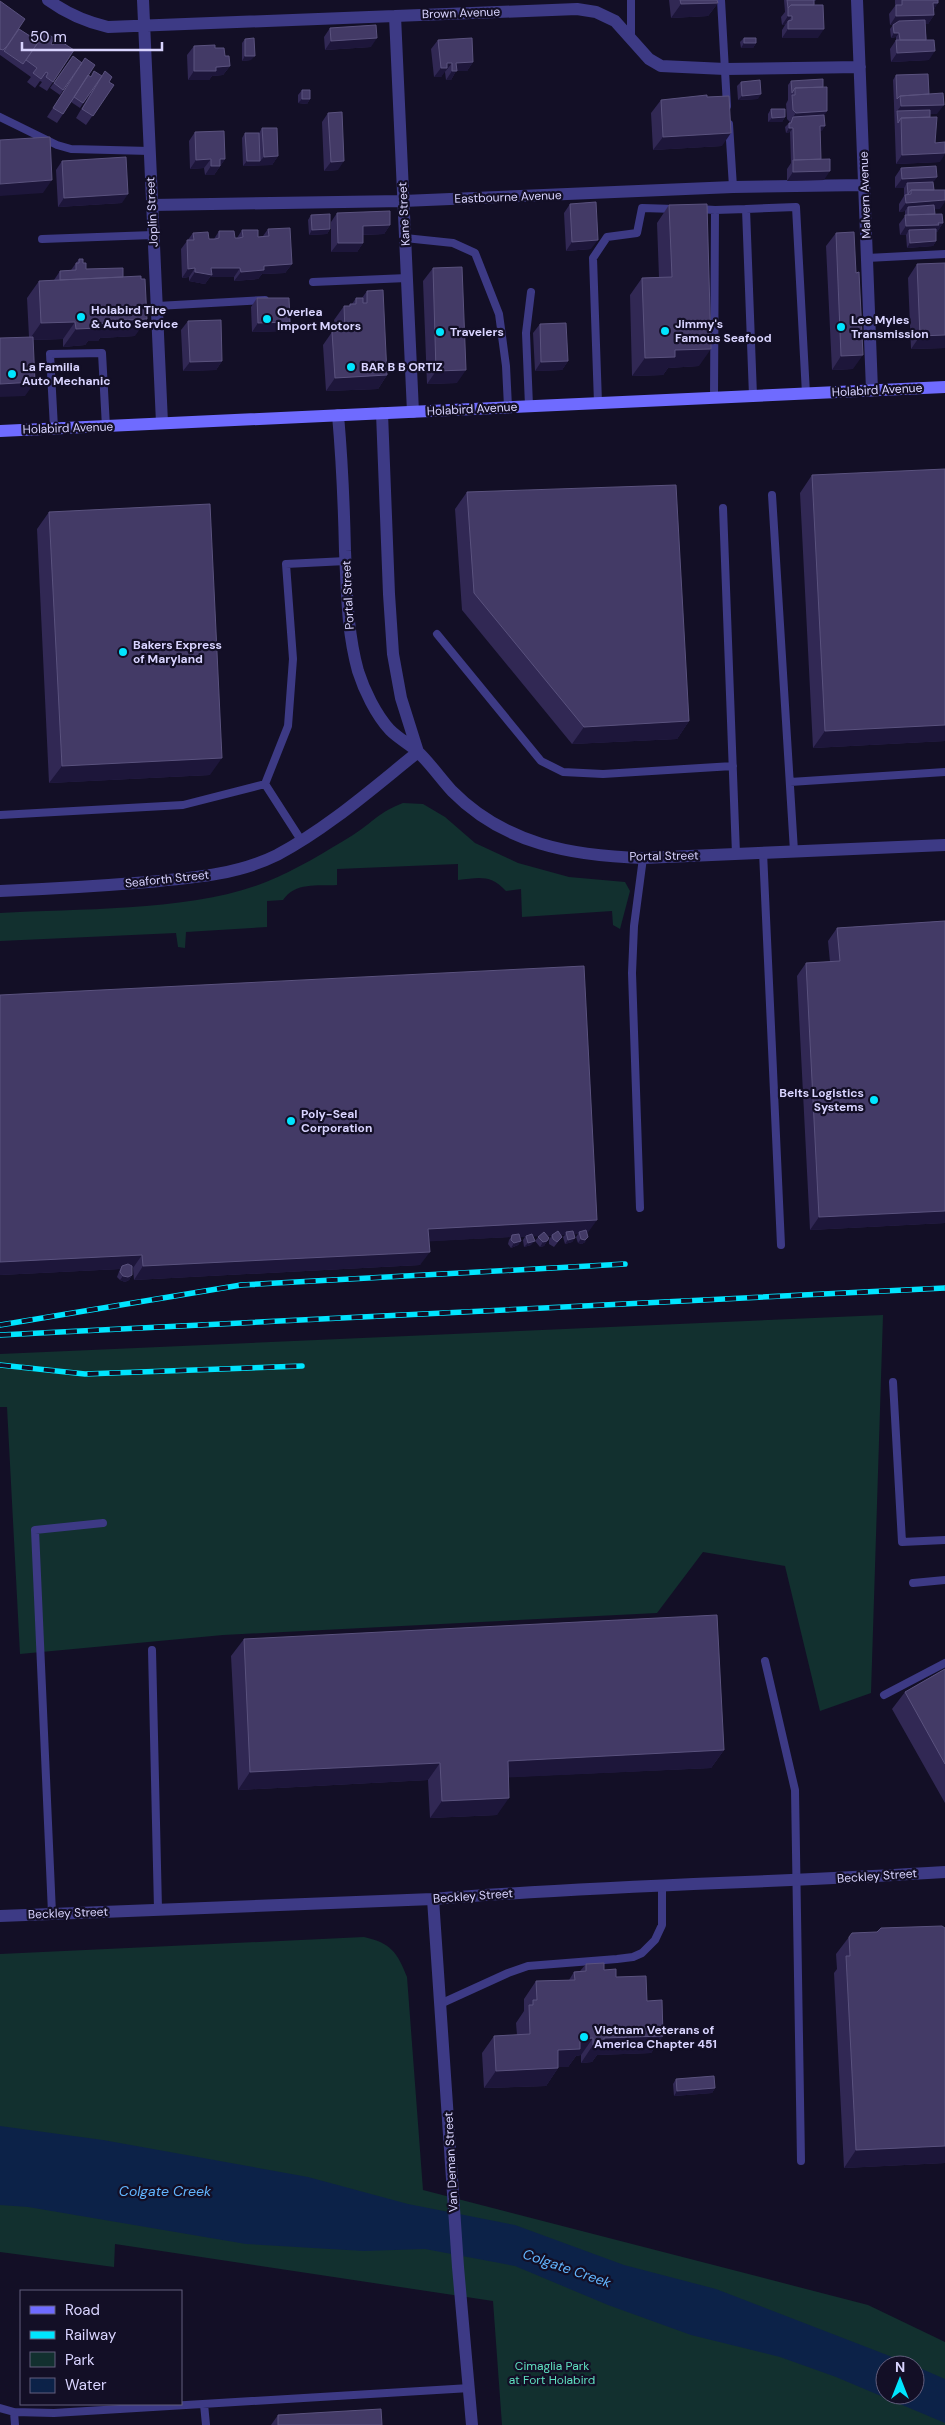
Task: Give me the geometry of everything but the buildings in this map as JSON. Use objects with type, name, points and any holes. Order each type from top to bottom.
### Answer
[{"type":"main road","name":"Holabird Avenue","points":[[0,431],[945,387]]},
{"type":"street","name":"Brown Avenue","points":[[48,0],[62,10],[90,23],[108,28],[578,9],[596,12],[615,21],[631,41],[649,58],[661,66],[725,69],[860,67]]},
{"type":"street","name":"Joplin Street","points":[[142,0],[162,423]]},
{"type":"street","name":"Malvern Avenue","points":[[857,0],[872,390]]},
{"type":"street","name":"Kane Street","points":[[394,16],[413,412]]},
{"type":"street","name":"Eastbourne Avenue","points":[[152,205],[403,201],[733,187],[864,185]]},
{"type":"street","name":"Portal Street","points":[[382,413],[388,594],[393,654],[401,698],[418,752]]},
{"type":"street","name":"Portal Street","points":[[338,415],[348,619],[359,673],[369,697],[390,730],[418,752],[453,792],[480,813],[513,833],[541,845],[574,853],[643,858],[945,845]]},
{"type":"street","name":"Seaforth Street","points":[[0,891],[103,886],[204,877],[255,864],[278,854],[335,818],[418,752]]},
{"type":"street","name":"Beckley Street","points":[[0,1916],[433,1899],[505,1893],[797,1881],[945,1872]]},
{"type":"street","name":"Van Deman Street","points":[[433,1899],[458,2267],[472,2425]]},
{"type":"lane","points":[[631,0],[631,41]]},
{"type":"lane","points":[[721,0],[733,187]]},
{"type":"lane","points":[[0,116],[57,145],[71,149],[150,151]]},
{"type":"lane","points":[[598,403],[593,258],[607,237],[637,233],[642,208],[715,210],[796,207],[806,394]]},
{"type":"lane","points":[[746,209],[753,396]]},
{"type":"lane","points":[[714,398],[715,210]]},
{"type":"lane","points":[[42,239],[154,236]]},
{"type":"lane","points":[[405,238],[453,243],[475,253],[499,314],[506,366],[508,407]]},
{"type":"lane","points":[[867,258],[945,254]]},
{"type":"lane","points":[[313,282],[407,278]]},
{"type":"lane","points":[[529,406],[526,333],[531,292]]},
{"type":"lane","points":[[157,306],[276,299]]},
{"type":"lane","points":[[54,428],[50,354],[102,352],[106,427]]},
{"type":"lane","points":[[772,495],[794,851]]},
{"type":"lane","points":[[723,508],[736,854]]},
{"type":"lane","points":[[266,784],[288,726],[293,659],[286,564],[346,560]]},
{"type":"lane","points":[[437,634],[541,761],[550,767],[563,772],[602,774],[733,766]]},
{"type":"lane","points":[[790,782],[945,772]]},
{"type":"lane","points":[[0,815],[183,806],[266,784]]},
{"type":"lane","points":[[266,784],[301,840]]},
{"type":"lane","points":[[762,852],[781,1245]]},
{"type":"lane","points":[[640,1208],[632,973],[634,926],[643,858]]},
{"type":"lane","points":[[893,1382],[902,1542],[945,1540]]},
{"type":"lane","points":[[52,1914],[35,1530],[103,1523]]},
{"type":"lane","points":[[913,1583],[945,1580]]},
{"type":"lane","points":[[152,1650],[158,1910]]},
{"type":"lane","points":[[765,1661],[795,1790],[801,2161]]},
{"type":"lane","points":[[884,1695],[945,1663]]},
{"type":"lane","points":[[440,2004],[508,1973],[528,1966],[617,1959],[633,1957],[642,1953],[655,1940],[662,1925],[662,1887]]},
{"type":"lane","points":[[0,2408],[14,2412],[54,2413],[470,2388]]},
{"type":"lane","points":[[204,2404],[206,2425]]},
{"type":"lane","points":[[14,2412],[15,2425]]},
{"type":"green space","points":[[403,803],[423,804],[445,817],[475,843],[518,863],[569,877],[625,882],[630,891],[620,929],[613,925],[612,911],[522,917],[521,889],[506,891],[495,882],[484,878],[458,880],[458,864],[337,869],[337,885],[307,886],[294,890],[283,900],[267,901],[267,927],[186,932],[185,948],[178,947],[176,933],[0,941],[0,913],[170,904],[236,892],[266,882],[321,854],[353,835],[382,814]]},
{"type":"green space","points":[[883,1315],[871,1693],[820,1711],[785,1566],[703,1552],[657,1613],[223,1635],[20,1654],[7,1407],[0,1407],[0,1354]]},
{"type":"green space","name":"Cimaglia Park at Fort Holabird","points":[[364,1937],[381,1942],[392,1950],[400,1961],[407,1977],[423,2190],[868,2305],[945,2342],[945,2425],[502,2425],[493,2301],[115,2244],[114,2267],[0,2252],[0,1954]]},
{"type":"water","name":"Colgate Creek","points":[[0,2126],[103,2140],[308,2177],[408,2204],[515,2225],[624,2265],[716,2289],[887,2355],[875,2355],[875,2393],[780,2357],[691,2335],[608,2305],[515,2266],[425,2249],[364,2251],[246,2244],[28,2207],[0,2205]]},
{"type":"water","name":"Colgate Creek","points":[[925,2370],[945,2379],[945,2423],[902,2405],[925,2405]]},
{"type":"railway","points":[[0,1325],[241,1285],[625,1264]]},
{"type":"railway","points":[[0,1335],[945,1288]]},
{"type":"railway","points":[[0,1365],[85,1374],[302,1366]]},
{"type":"place","name":"Holabird Tire & Auto Service","points":[[81,317]]},
{"type":"place","name":"Overlea Import Motors","points":[[267,319]]},
{"type":"place","name":"Lee Myles Transmission","points":[[841,327]]},
{"type":"place","name":"Jimmy's Famous Seafood","points":[[665,331]]},
{"type":"place","name":"Travelers","points":[[440,332]]},
{"type":"place","name":"BAR B B ORTIZ","points":[[351,367]]},
{"type":"place","name":"La Familia Auto Mechanic","points":[[12,374]]},
{"type":"place","name":"Bakers Express of Maryland","points":[[123,652]]},
{"type":"place","name":"Belts Logistics Systems","points":[[874,1100]]},
{"type":"place","name":"Poly-Seal Corporation","points":[[291,1121]]},
{"type":"place","name":"Vietnam Veterans of America Chapter 451","points":[[584,2037]]}]
